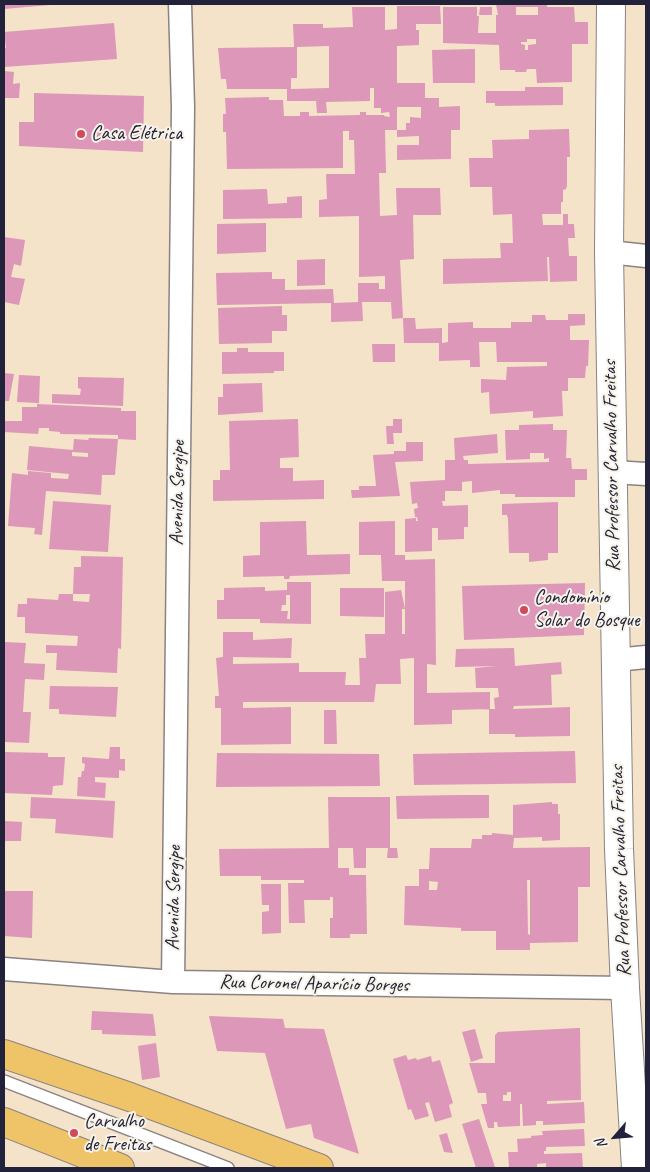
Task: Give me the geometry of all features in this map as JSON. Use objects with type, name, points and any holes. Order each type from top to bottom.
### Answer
[{"type":"main road","points":[[4,1054],[130,1097],[319,1168]]},
{"type":"main road","points":[[4,1122],[120,1168]]},
{"type":"street","name":"Avenida Sergipe","points":[[173,982],[183,107],[180,4]]},
{"type":"street","name":"Rua Professor Carvalho Freitas","points":[[611,4],[609,252],[619,849],[636,1168]]},
{"type":"street","points":[[609,252],[646,256]]},
{"type":"street","points":[[612,472],[646,474]]},
{"type":"street","points":[[615,660],[646,656]]},
{"type":"street","name":"Rua Coronel Aparício Borges","points":[[4,969],[173,982],[625,988]]},
{"type":"lane","points":[[4,1081],[228,1168]]},
{"type":"building","points":[[4,4],[49,4],[50,5],[4,9]]},
{"type":"building","points":[[496,4],[547,4],[547,7],[574,7],[575,22],[588,22],[588,44],[572,44],[572,82],[537,83],[536,69],[527,69],[526,72],[500,70],[499,45],[443,43],[443,7],[477,7],[477,16],[479,16],[478,33],[496,33],[496,15],[498,15]],"holes":[[[516,7],[538,7],[538,15],[516,15]],[[527,39],[536,39],[536,44],[528,45],[528,50],[525,50],[525,45],[521,44],[521,42],[527,42]]]},
{"type":"building","points":[[397,6],[440,6],[441,24],[416,24],[416,30],[419,30],[419,45],[397,46],[397,83],[425,83],[425,98],[439,98],[439,107],[460,106],[460,130],[451,130],[451,159],[397,160],[397,145],[419,145],[419,136],[397,137],[397,130],[385,130],[386,173],[379,173],[380,216],[397,215],[396,188],[440,188],[441,215],[413,215],[414,259],[400,260],[403,318],[392,319],[391,302],[362,302],[363,321],[331,322],[331,303],[217,305],[216,273],[272,272],[272,279],[285,279],[285,290],[333,289],[334,303],[358,302],[358,283],[379,283],[379,289],[385,289],[385,276],[359,277],[359,216],[319,217],[319,200],[327,199],[326,174],[355,174],[354,140],[349,140],[349,131],[343,131],[343,168],[227,169],[226,132],[223,132],[223,114],[226,114],[225,98],[269,97],[269,100],[283,100],[284,116],[300,116],[300,112],[309,112],[309,116],[360,115],[360,112],[366,112],[366,115],[390,117],[389,112],[381,113],[381,108],[374,108],[374,88],[370,88],[370,101],[326,102],[327,113],[317,113],[316,101],[287,101],[287,89],[227,89],[226,79],[221,79],[218,48],[294,47],[293,24],[323,24],[323,28],[353,27],[352,7],[385,7],[385,30],[397,29]],"holes":[[[329,46],[329,88],[291,89],[291,78],[297,78],[297,47]],[[397,107],[421,107],[421,118],[410,117],[410,123],[406,123],[406,130],[397,130]]]},
{"type":"building","points":[[480,7],[492,7],[492,15],[479,15]]},
{"type":"building","points":[[114,23],[117,59],[4,67],[4,49],[6,48],[4,32]]},
{"type":"building","points":[[475,49],[475,83],[433,83],[432,50]]},
{"type":"building","points":[[4,71],[14,72],[13,84],[20,83],[19,98],[4,98]]},
{"type":"building","points":[[525,87],[563,87],[563,105],[495,106],[495,103],[486,103],[486,91],[525,91]]},
{"type":"building","name":"Casa Elétrica","points":[[34,93],[144,96],[143,152],[19,146],[19,122],[34,122]]},
{"type":"building","points":[[569,129],[570,157],[567,157],[567,186],[563,190],[561,214],[542,214],[543,225],[563,225],[563,214],[568,214],[568,224],[574,224],[575,238],[568,238],[569,256],[577,256],[577,281],[550,282],[549,257],[547,257],[548,281],[443,284],[443,259],[501,258],[500,243],[513,243],[512,214],[493,215],[492,187],[470,187],[469,158],[493,158],[492,140],[529,139],[529,130]]},
{"type":"building","points":[[267,189],[268,204],[287,203],[287,197],[302,196],[302,218],[223,219],[223,190]]},
{"type":"building","points":[[266,223],[266,252],[217,254],[217,224]]},
{"type":"building","points":[[4,237],[25,240],[21,266],[14,264],[11,277],[25,279],[19,305],[4,302]]},
{"type":"building","points":[[325,259],[325,285],[297,286],[297,260]]},
{"type":"building","points":[[282,306],[282,315],[287,315],[287,331],[272,331],[272,343],[219,344],[218,308]]},
{"type":"building","points":[[568,314],[585,314],[585,325],[570,326],[570,340],[589,340],[588,366],[586,366],[585,378],[568,378],[568,391],[562,391],[563,416],[533,418],[533,411],[490,414],[489,392],[481,393],[481,379],[506,380],[507,367],[547,366],[547,362],[497,362],[496,342],[479,342],[480,367],[470,367],[470,360],[439,361],[439,343],[404,343],[403,318],[415,318],[416,329],[442,328],[442,343],[448,342],[448,323],[473,322],[473,328],[511,328],[511,322],[532,322],[532,315],[545,315],[546,320],[568,320]]},
{"type":"building","points":[[372,344],[395,344],[395,362],[373,362]]},
{"type":"building","points":[[237,348],[248,348],[248,352],[284,352],[284,371],[274,371],[274,373],[222,374],[222,352],[237,352]]},
{"type":"building","points":[[4,373],[14,374],[9,401],[4,401]]},
{"type":"building","points":[[19,375],[40,376],[39,403],[17,402]]},
{"type":"building","points":[[78,377],[124,378],[123,406],[52,403],[52,394],[80,395],[81,389],[78,388]]},
{"type":"building","points":[[262,383],[263,412],[218,415],[218,397],[223,397],[223,384]]},
{"type":"building","points":[[37,404],[121,408],[121,411],[136,411],[136,440],[118,439],[118,435],[60,434],[60,432],[49,431],[49,428],[39,428],[38,434],[4,432],[4,421],[22,421],[22,407],[37,407]]},
{"type":"building","points":[[298,419],[299,457],[280,458],[280,468],[293,468],[293,481],[324,480],[324,499],[213,501],[213,480],[220,480],[220,470],[230,470],[229,421]]},
{"type":"building","points":[[393,419],[402,419],[402,433],[393,433],[394,444],[387,444],[386,426],[393,426]]},
{"type":"building","points":[[553,424],[553,430],[567,430],[566,458],[571,458],[572,469],[587,469],[587,480],[575,480],[575,497],[515,497],[515,494],[500,494],[500,490],[472,493],[472,481],[462,482],[462,491],[445,491],[445,501],[442,501],[443,506],[468,505],[468,527],[464,527],[464,539],[438,540],[438,528],[432,528],[432,551],[405,552],[405,519],[416,518],[416,521],[418,521],[417,517],[415,517],[414,509],[418,508],[417,503],[412,504],[410,482],[445,480],[445,460],[455,460],[454,438],[497,434],[498,453],[463,456],[464,460],[468,460],[468,464],[549,462],[549,458],[544,459],[544,453],[530,453],[530,459],[506,460],[505,430],[519,430],[519,425]]},
{"type":"building","points":[[89,438],[118,439],[115,475],[102,475],[101,495],[46,491],[42,535],[34,534],[35,528],[8,526],[12,473],[28,475],[28,471],[51,473],[51,478],[68,479],[69,474],[27,470],[29,446],[73,450],[74,439],[88,440]],"holes":[[[72,452],[88,453],[88,457],[72,456]]]},
{"type":"building","points":[[406,442],[423,442],[423,461],[395,462],[400,496],[352,498],[351,490],[359,490],[359,486],[376,486],[373,455],[394,454],[394,451],[406,451]]},
{"type":"building","points":[[53,501],[111,505],[108,552],[49,549]]},
{"type":"building","points":[[558,502],[558,553],[548,553],[548,560],[529,562],[529,553],[509,553],[508,519],[507,515],[502,515],[502,504]]},
{"type":"building","points":[[306,521],[307,555],[350,554],[350,574],[290,576],[289,579],[284,579],[284,576],[243,577],[243,556],[260,555],[260,522]]},
{"type":"building","points":[[395,521],[395,555],[405,555],[405,560],[435,559],[436,665],[427,664],[427,693],[490,692],[490,709],[452,710],[452,724],[414,725],[414,658],[400,659],[401,684],[376,684],[374,702],[243,702],[243,708],[291,707],[291,744],[221,745],[221,708],[215,708],[215,696],[219,696],[216,658],[223,657],[223,632],[253,632],[253,640],[292,638],[291,658],[233,657],[233,664],[299,663],[299,672],[346,672],[345,685],[360,685],[359,658],[366,658],[365,634],[385,634],[385,592],[401,590],[405,609],[405,581],[382,581],[381,555],[359,555],[359,522]],"holes":[[[402,609],[405,609],[405,634],[402,634]]]},
{"type":"building","points":[[81,556],[123,557],[121,649],[118,648],[117,673],[56,670],[57,653],[46,653],[46,645],[77,646],[78,636],[25,633],[25,617],[17,617],[18,604],[27,604],[27,598],[58,600],[59,594],[73,594],[74,567],[81,567]],"holes":[[[73,594],[90,594],[89,602],[73,601]]]},
{"type":"building","points":[[287,582],[311,582],[311,624],[260,623],[260,619],[217,619],[217,600],[224,600],[224,588],[265,587],[265,591],[287,590]],"holes":[[[286,595],[290,595],[290,619],[287,619],[288,611],[281,611],[282,605],[286,605]]]},
{"type":"building","name":"Condomínio Solar do Bosque","points":[[585,583],[584,635],[464,640],[462,586]]},
{"type":"building","points":[[340,588],[384,588],[384,617],[340,616]]},
{"type":"building","points":[[4,642],[26,643],[24,663],[45,664],[44,680],[25,679],[23,712],[31,712],[29,743],[4,742]]},
{"type":"building","points":[[514,648],[515,666],[561,662],[562,674],[551,675],[552,705],[514,706],[513,709],[570,707],[570,736],[515,737],[515,734],[489,734],[489,709],[495,709],[494,698],[499,697],[498,688],[476,688],[475,668],[497,666],[455,667],[456,649]]},
{"type":"building","points":[[50,686],[118,687],[116,717],[59,714],[59,709],[49,709]]},
{"type":"building","points":[[324,710],[336,710],[337,744],[324,744]]},
{"type":"building","points":[[110,747],[120,747],[120,759],[125,759],[125,771],[119,770],[119,778],[95,777],[95,782],[106,783],[105,798],[77,796],[78,777],[81,777],[85,764],[82,763],[82,757],[109,759]]},
{"type":"building","points":[[575,751],[576,783],[414,785],[413,754]]},
{"type":"building","points":[[4,752],[48,753],[48,757],[65,757],[63,785],[53,786],[52,795],[4,793]]},
{"type":"building","points":[[217,753],[379,754],[380,786],[216,787]]},
{"type":"building","points":[[489,795],[489,818],[397,819],[396,796]]},
{"type":"building","points":[[31,797],[115,801],[113,838],[55,833],[56,819],[30,818]]},
{"type":"building","points":[[328,797],[390,797],[390,848],[397,848],[398,858],[387,858],[388,848],[366,848],[366,868],[354,868],[353,848],[338,848],[338,868],[349,868],[349,875],[366,875],[367,934],[350,934],[350,938],[330,938],[330,918],[333,918],[333,897],[330,897],[330,900],[304,900],[305,923],[289,923],[288,883],[304,883],[304,880],[261,880],[261,876],[220,876],[219,849],[329,848]]},
{"type":"building","points":[[552,802],[552,804],[558,804],[560,840],[542,841],[542,837],[514,838],[513,848],[590,847],[590,887],[578,887],[578,942],[530,943],[530,950],[496,950],[496,931],[461,931],[461,928],[404,925],[405,886],[419,886],[419,869],[429,869],[430,848],[471,848],[472,839],[482,839],[482,835],[492,835],[492,833],[513,835],[513,805]],"holes":[[[527,880],[530,880],[530,935],[528,934]],[[429,881],[438,882],[437,890],[429,890]]]},
{"type":"building","points":[[4,821],[22,822],[21,841],[4,841]]},
{"type":"building","points":[[261,884],[281,884],[281,933],[262,934],[262,912],[269,911],[269,905],[262,905]]},
{"type":"building","points":[[4,891],[33,891],[32,938],[4,936]]},
{"type":"building","points":[[92,1011],[153,1014],[156,1036],[102,1034],[102,1030],[91,1030]]},
{"type":"building","points":[[209,1016],[283,1019],[285,1028],[324,1029],[359,1154],[314,1138],[311,1124],[286,1129],[265,1053],[217,1051]]},
{"type":"building","points":[[580,1028],[581,1100],[547,1101],[547,1104],[584,1102],[585,1123],[543,1125],[543,1121],[536,1121],[536,1125],[523,1126],[522,1104],[520,1104],[520,1126],[498,1127],[497,1122],[494,1122],[494,1128],[488,1128],[481,1104],[487,1104],[486,1093],[478,1093],[469,1063],[495,1063],[495,1035],[498,1032]],"holes":[[[511,1092],[511,1101],[503,1101],[503,1095]]]},
{"type":"building","points":[[475,1029],[483,1058],[471,1062],[462,1032]]},
{"type":"building","points":[[156,1043],[160,1077],[142,1080],[138,1046]]},
{"type":"building","points":[[406,1055],[408,1060],[416,1058],[417,1060],[431,1056],[432,1062],[440,1060],[453,1103],[449,1105],[452,1117],[435,1122],[429,1102],[425,1103],[429,1116],[415,1120],[411,1109],[408,1110],[393,1059]]},
{"type":"building","points":[[479,1119],[494,1168],[476,1168],[462,1124]]},
{"type":"building","points":[[584,1129],[585,1146],[546,1147],[546,1151],[544,1151],[544,1154],[582,1153],[583,1168],[546,1168],[546,1163],[537,1164],[537,1168],[509,1168],[508,1152],[518,1152],[517,1139],[543,1135],[542,1131]]},
{"type":"building","points":[[447,1133],[453,1153],[444,1152],[439,1135]]},
{"type":"place","name":"Casa Elétrica","points":[[81,134]]},
{"type":"place","name":"Condomínio Solar do Bosque","points":[[524,610]]},
{"type":"place","name":"Carvalho de Freitas","points":[[74,1133]]}]
